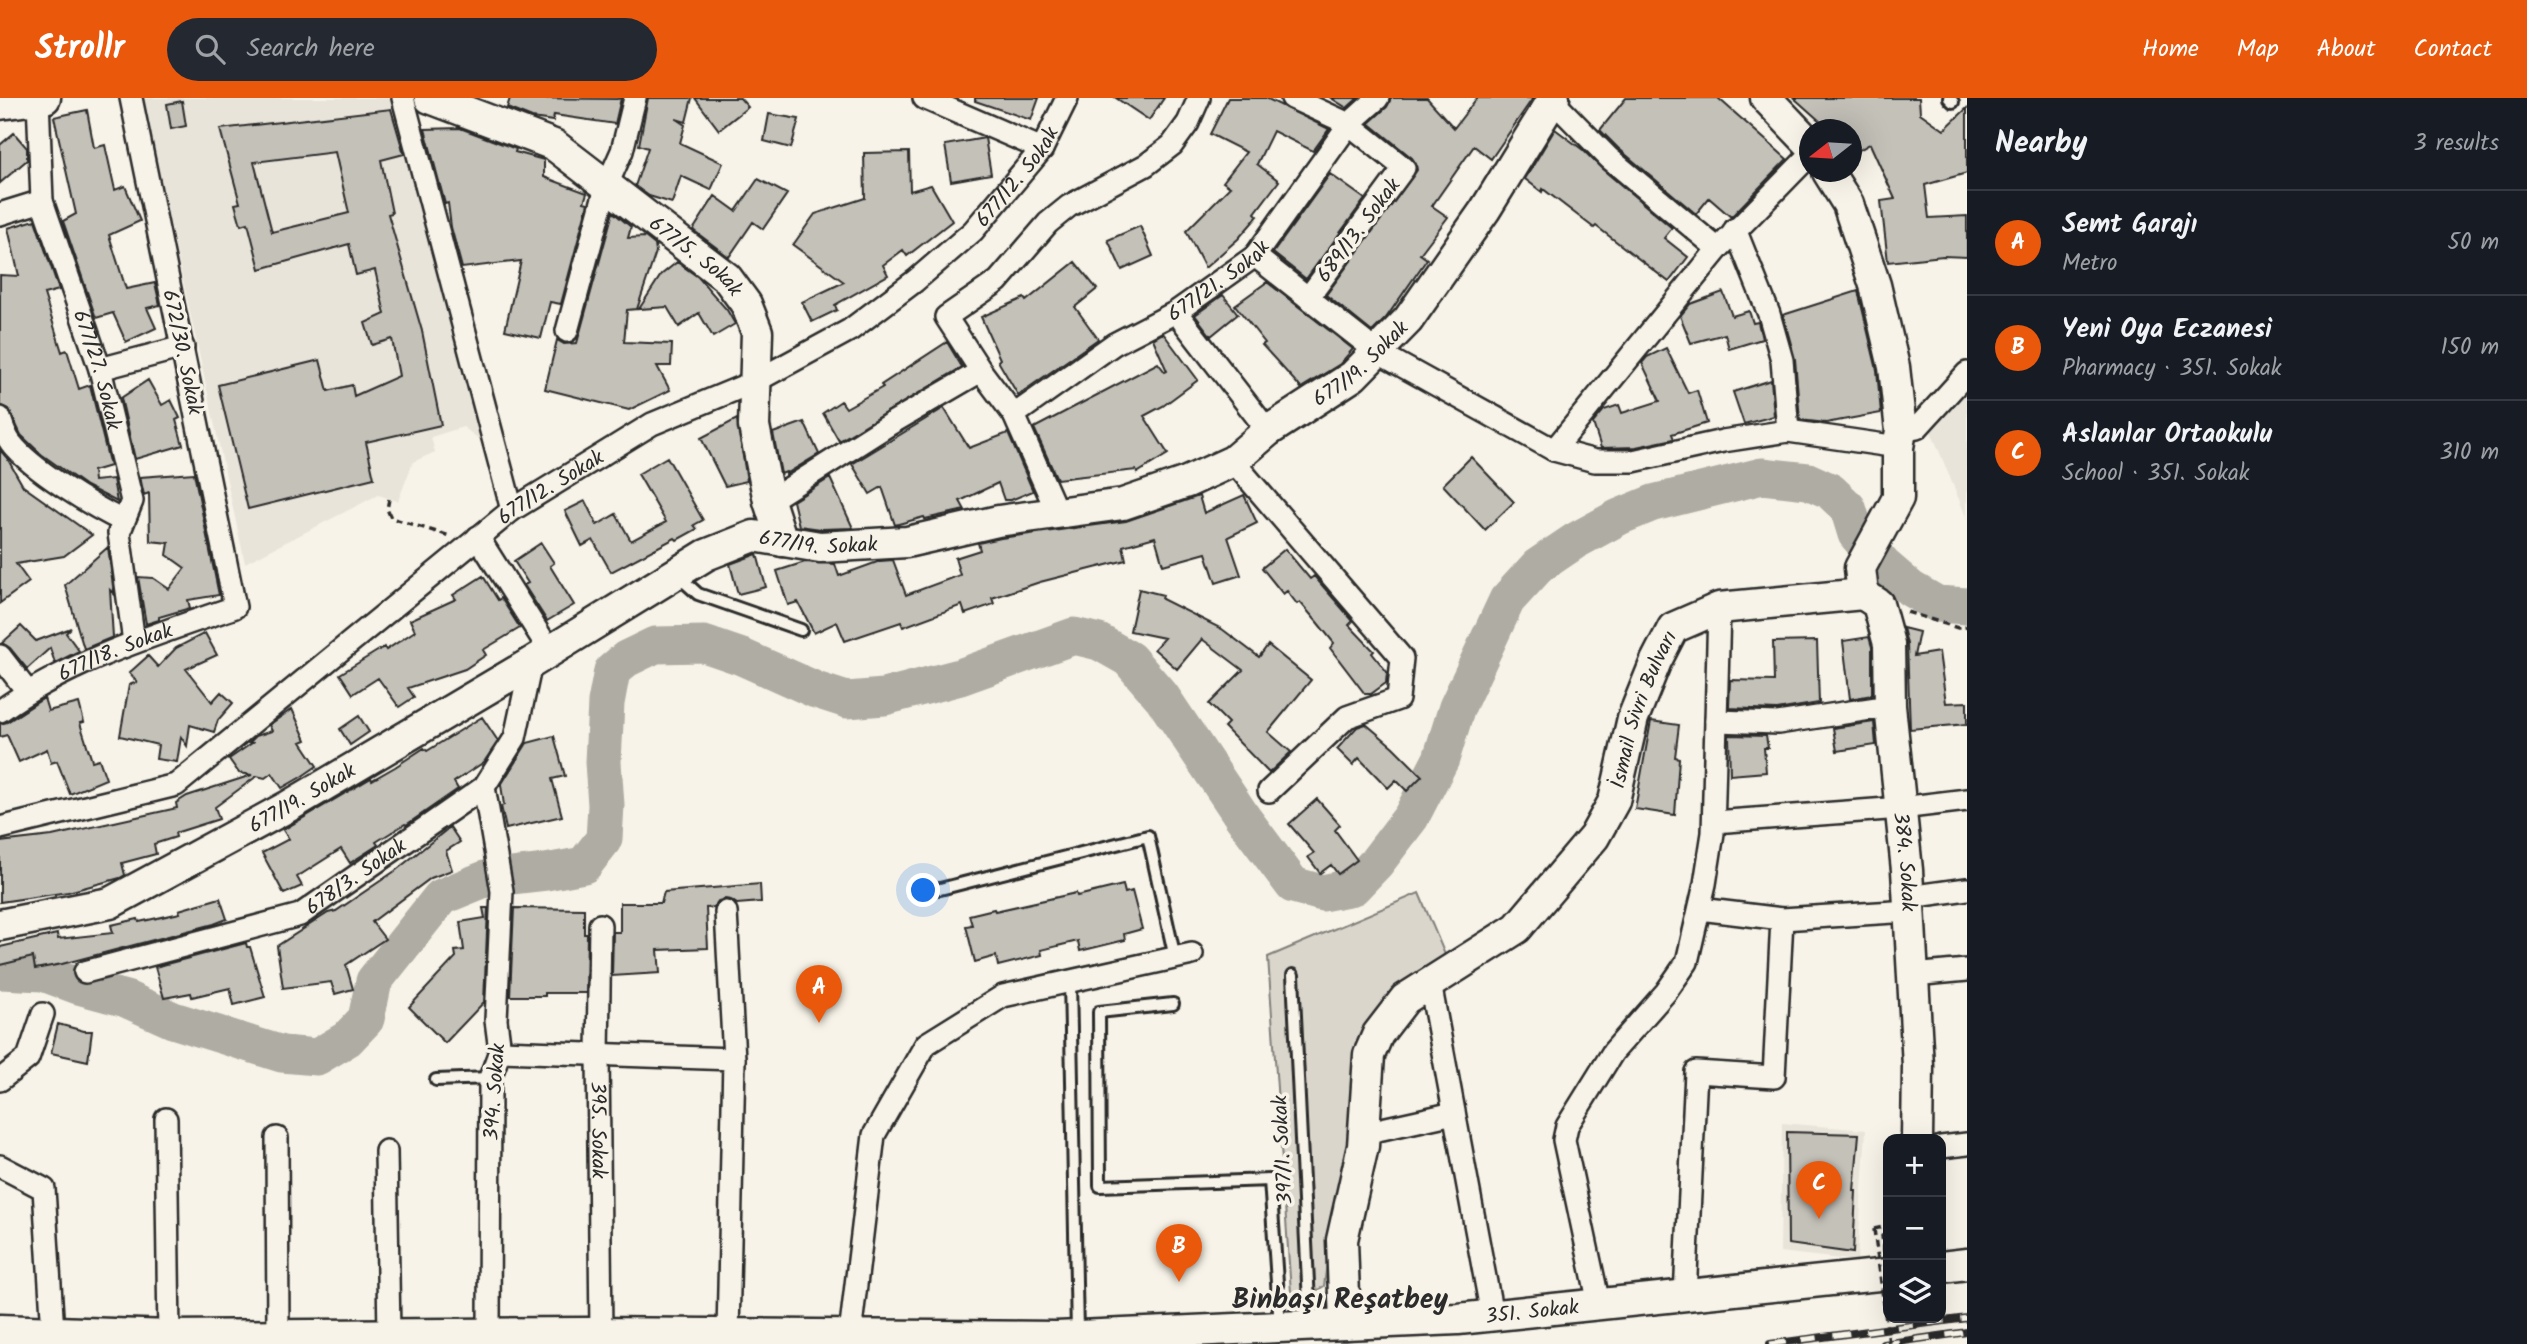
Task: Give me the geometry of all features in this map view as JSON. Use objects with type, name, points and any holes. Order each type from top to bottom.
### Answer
[{"type":"street","name":"672/30. Sokak","points":[[131,98],[235,607]]},
{"type":"street","points":[[403,98],[512,510]]},
{"type":"street","name":"677/5. Sokak","points":[[430,98],[554,145],[727,278],[746,304],[757,332],[754,426],[769,501],[782,541]]},
{"type":"street","points":[[567,331],[606,187],[622,150],[635,98]]},
{"type":"street","points":[[924,98],[1042,149]]},
{"type":"street","name":"677/12. Sokak","points":[[0,828],[176,785],[512,510],[652,424],[756,381],[850,330],[915,281],[973,231],[1042,149],[1067,98]]},
{"type":"street","points":[[1057,512],[1014,415],[946,317],[998,281],[1048,223],[1069,206],[1146,165],[1172,145],[1188,123],[1199,98]]},
{"type":"street","name":"689/13. Sokak","points":[[1292,98],[1349,124],[1404,168],[1308,298]]},
{"type":"street","name":"677/21. Sokak","points":[[1014,415],[1114,344],[1176,312],[1255,256],[1349,124],[1378,98]]},
{"type":"street","points":[[0,104],[41,99]]},
{"type":"street","name":"677/27. Sokak","points":[[41,99],[42,201],[100,369],[132,501],[119,533],[134,642]]},
{"type":"street","points":[[1553,99],[1609,158],[1718,249]]},
{"type":"street","name":"677/19. Sokak","points":[[0,925],[110,902],[289,806],[706,555],[754,536],[820,547],[907,542],[998,521],[1123,504],[1187,482],[1233,461],[1268,431],[1353,376],[1408,320],[1485,210],[1553,99]]},
{"type":"street","points":[[1775,101],[1799,130]]},
{"type":"street","points":[[1554,450],[1735,229],[1799,166]]},
{"type":"street","points":[[1834,182],[1848,204],[1875,285],[1894,367],[1899,439],[1898,498],[1867,588]]},
{"type":"street","points":[[0,214],[42,201]]},
{"type":"street","points":[[1735,229],[1769,314],[1782,360],[1788,431]]},
{"type":"street","points":[[1255,256],[1377,352],[1554,450],[1595,461],[1633,461],[1723,441],[1788,431],[1899,439],[1917,428],[1967,373]]},
{"type":"street","points":[[1176,312],[1268,431]]},
{"type":"street","points":[[100,369],[183,347]]},
{"type":"street","points":[[769,501],[890,424],[981,371]]},
{"type":"street","points":[[0,418],[4,432],[19,453],[77,496],[124,522]]},
{"type":"street","points":[[1233,461],[1402,658],[1398,699],[1347,717],[1269,791]]},
{"type":"street","points":[[475,540],[540,657]]},
{"type":"street","name":"İsmail Sivri Bulvarı","points":[[1345,1324],[1342,1240],[1352,1202],[1364,1133],[1369,1055],[1378,1034],[1405,999],[1517,928],[1594,837],[1614,800],[1633,718],[1656,661],[1673,628],[1719,608],[1867,588]]},
{"type":"street","name":"384. Sokak","points":[[1867,588],[1889,644],[1890,706],[1909,904],[1918,1066],[1917,1134]]},
{"type":"street","name":"677/18. Sokak","points":[[0,711],[27,691],[134,642],[235,607]]},
{"type":"street","points":[[1598,1304],[1564,1140],[1567,1126],[1613,1052],[1666,992],[1687,962],[1700,909],[1714,822],[1719,608]]},
{"type":"street","points":[[0,656],[27,691]]},
{"type":"street","name":"678/3. Sokak","points":[[85,972],[300,915],[484,787],[515,738],[540,657]]},
{"type":"street","points":[[1716,720],[1778,723],[1890,706]]},
{"type":"street","name":"394. Sokak","points":[[484,787],[502,891],[496,1020],[500,1051],[490,1078],[489,1334]]},
{"type":"street","points":[[1714,822],[1901,808],[1967,800]]},
{"type":"street","points":[[1700,909],[1782,919],[1909,904],[1967,890]]},
{"type":"street","points":[[726,912],[734,1059],[728,1334]]},
{"type":"street","points":[[1685,1295],[1696,1072],[1774,1077],[1782,919]]},
{"type":"street","name":"395. Sokak","points":[[600,925],[598,1054],[601,1333]]},
{"type":"street","points":[[850,1335],[874,1135],[926,1044],[1003,996],[1183,956]]},
{"type":"street","points":[[1913,975],[1967,970]]},
{"type":"street","points":[[1430,983],[1492,1315]]},
{"type":"street","points":[[0,1080],[29,1058],[43,1014]]},
{"type":"street","points":[[500,1051],[734,1059]]},
{"type":"street","points":[[1364,1133],[1454,1113]]},
{"type":"street","points":[[166,1119],[169,1336]]},
{"type":"street","points":[[277,1138],[278,1336]]},
{"type":"street","points":[[1946,1146],[1967,1144]]},
{"type":"street","points":[[386,1151],[389,1335]]},
{"type":"street","points":[[0,1166],[44,1189],[53,1332]]},
{"type":"street","points":[[1946,1266],[1967,1264]]},
{"type":"street","name":"351. Sokak","points":[[0,1330],[169,1336],[601,1333],[1077,1336],[1492,1315],[1883,1275]]},
{"type":"lane","points":[[676,574],[698,594],[800,630]]},
{"type":"lane","points":[[940,888],[1148,836],[1183,956]]},
{"type":"lane","name":"397/1. Sokak","points":[[1293,975],[1310,1324]]},
{"type":"lane","points":[[1070,981],[1077,1336]]},
{"type":"lane","points":[[1173,1004],[1099,1012],[1100,1186],[1270,1180],[1280,1326]]},
{"type":"lane","points":[[436,1080],[490,1078]]},
{"type":"path","points":[[389,499],[387,509],[391,518],[475,540]]},
{"type":"path","points":[[1867,588],[1958,628],[1967,627]]},
{"type":"path","points":[[1883,1227],[1874,1229],[1889,1344]]},
{"type":"shaded area","points":[[395,98],[483,442],[463,427],[431,437],[435,452],[413,462],[398,501],[378,495],[245,563],[143,99]]},
{"type":"shaded area","points":[[1967,375],[1967,519],[1928,424]]},
{"type":"shaded area","points":[[1419,893],[1446,957],[1406,981],[1332,1225],[1324,1286],[1292,1307],[1268,957]]},
{"type":"shaded area","points":[[1782,1123],[1866,1130],[1857,1261],[1780,1252]]},
{"type":"building","points":[[510,98],[621,98],[615,124],[554,115],[553,121],[532,118],[507,108]]},
{"type":"building","points":[[648,98],[692,98],[686,122],[676,119],[685,125],[680,143],[723,163],[711,190],[681,176],[672,203],[649,196],[635,186],[648,148],[639,145]]},
{"type":"building","points":[[695,98],[740,98],[748,107],[719,130]]},
{"type":"building","points":[[975,98],[1039,98],[1031,120],[975,101]]},
{"type":"building","points":[[1116,98],[1164,98],[1149,120]]},
{"type":"building","points":[[1228,98],[1266,98],[1329,129],[1313,151],[1273,131],[1257,164],[1279,181],[1255,213],[1258,216],[1238,239],[1205,268],[1186,231],[1230,187],[1223,182],[1246,152],[1210,134]]},
{"type":"building","points":[[1331,98],[1358,98],[1347,108]]},
{"type":"building","points":[[1391,98],[1427,98],[1454,128],[1477,98],[1533,98],[1491,159],[1474,146],[1432,206],[1448,217],[1420,254],[1427,259],[1386,318],[1372,332],[1326,295],[1417,170],[1412,158],[1369,123],[1387,107]]},
{"type":"building","points":[[1626,98],[1718,98],[1787,159],[1731,217],[1709,198],[1696,214],[1600,130]]},
{"type":"building","points":[[1794,98],[1919,98],[1920,113],[1944,130],[1967,108],[1967,173],[1925,185],[1929,218],[1967,216],[1967,257],[1943,256],[1888,262],[1881,201],[1895,199],[1870,144],[1862,148],[1862,119],[1818,119]]},
{"type":"building","points":[[182,101],[186,126],[171,129],[167,104]]},
{"type":"building","points":[[391,109],[404,154],[381,160],[392,213],[388,214],[422,331],[441,425],[366,442],[374,478],[248,509],[218,385],[320,360],[328,391],[352,385],[354,396],[399,376],[392,339],[372,345],[365,323],[385,314],[375,270],[356,275],[349,244],[260,269],[248,223],[241,225],[235,204],[240,203],[220,129]],"holes":[[[335,152],[349,213],[272,232],[254,162]]]},
{"type":"building","points":[[87,110],[94,148],[105,145],[115,190],[125,186],[140,221],[109,235],[126,289],[155,283],[160,305],[147,308],[156,328],[126,342],[113,313],[96,318],[63,221],[76,214],[54,117]]},
{"type":"building","points":[[769,114],[799,119],[791,148],[764,141]]},
{"type":"building","points":[[460,128],[516,149],[515,152],[544,160],[544,177],[587,193],[584,202],[588,203],[561,304],[550,302],[541,338],[505,330],[521,261],[462,268],[451,227],[448,203],[445,204],[425,129]]},
{"type":"building","points":[[1555,129],[1672,228],[1664,238],[1688,257],[1669,282],[1596,226],[1594,228],[1543,189],[1542,192],[1525,179]]},
{"type":"building","points":[[14,133],[27,148],[27,160],[0,183],[0,145]]},
{"type":"building","points":[[985,138],[991,174],[951,181],[945,145]]},
{"type":"building","points":[[909,152],[910,191],[931,185],[952,221],[907,256],[903,250],[883,265],[888,275],[835,305],[837,310],[812,322],[802,302],[844,282],[793,245],[815,214],[865,198],[864,153]]},
{"type":"building","points":[[1330,174],[1365,199],[1306,279],[1273,253]]},
{"type":"building","points":[[758,179],[787,194],[763,229],[753,222],[729,257],[693,230],[715,196],[736,211]]},
{"type":"building","points":[[613,212],[631,227],[628,238],[645,237],[655,245],[656,252],[637,309],[627,310],[624,342],[672,344],[671,366],[657,366],[670,390],[629,410],[545,389],[557,340],[564,344],[577,343]]},
{"type":"building","points":[[35,220],[59,290],[44,294],[62,352],[67,350],[79,389],[90,385],[110,466],[93,471],[94,481],[113,479],[117,502],[86,486],[41,454],[21,435],[9,409],[0,405],[0,275],[19,276],[8,228]]},
{"type":"building","points":[[1140,226],[1153,256],[1122,270],[1108,240]]},
{"type":"building","points":[[677,262],[698,277],[727,310],[735,324],[713,337],[699,313],[679,327],[667,307],[639,309],[661,275]]},
{"type":"building","points":[[1075,262],[1097,289],[1075,307],[1098,339],[1018,395],[998,361],[1000,359],[981,317],[1024,298],[1026,301]]},
{"type":"building","points":[[1267,282],[1353,349],[1340,364],[1301,388],[1262,345],[1265,343],[1235,305]]},
{"type":"building","points":[[1858,291],[1877,370],[1881,413],[1826,423],[1800,420],[1795,359],[1783,315]]},
{"type":"building","points":[[1723,292],[1732,316],[1749,311],[1753,323],[1758,322],[1762,339],[1729,349],[1725,334],[1691,343],[1680,316],[1690,304]]},
{"type":"building","points":[[1223,295],[1238,314],[1211,336],[1195,315]]},
{"type":"building","points":[[1163,333],[1198,380],[1163,406],[1144,416],[1168,454],[1137,473],[1136,470],[1057,479],[1034,428],[1158,363],[1167,371],[1153,339]]},
{"type":"building","points":[[947,342],[962,367],[839,441],[823,413],[841,401],[846,408],[883,387],[881,385]]},
{"type":"building","points":[[1666,348],[1688,393],[1697,390],[1707,423],[1672,434],[1674,439],[1636,447],[1601,448],[1593,423],[1604,410],[1619,405],[1622,413],[1660,401],[1642,363],[1647,357]]},
{"type":"building","points":[[148,380],[162,405],[171,400],[180,418],[176,420],[183,445],[135,459],[121,398]]},
{"type":"building","points":[[1771,380],[1774,416],[1744,424],[1733,392]]},
{"type":"building","points":[[944,408],[969,448],[1008,433],[1033,491],[1004,500],[998,483],[960,501],[965,510],[895,525],[882,487],[870,494],[852,464]]},
{"type":"building","points":[[737,419],[747,481],[725,486],[701,438]]},
{"type":"building","points":[[804,422],[819,454],[786,474],[781,474],[773,433]]},
{"type":"building","points":[[0,450],[23,486],[92,535],[64,556],[16,564],[29,582],[0,603]]},
{"type":"building","points":[[667,457],[703,520],[694,525],[697,529],[611,572],[593,540],[582,546],[565,511],[585,501],[597,525],[616,514],[631,541],[666,522],[638,474]]},
{"type":"building","points":[[1471,457],[1514,502],[1485,530],[1443,485]]},
{"type":"building","points":[[194,473],[219,595],[188,600],[190,608],[159,617],[159,620],[146,624],[138,577],[153,578],[169,589],[185,568],[167,555],[169,543],[150,541],[149,493],[144,495],[140,477]]},
{"type":"building","points":[[830,478],[853,528],[821,529],[799,526],[793,501]]},
{"type":"building","points":[[1244,495],[1257,523],[1228,537],[1241,575],[1216,583],[1206,553],[1163,565],[1155,537],[1123,546],[1126,560],[1040,582],[992,598],[994,604],[965,614],[962,605],[903,627],[901,622],[845,641],[837,622],[814,633],[798,602],[788,605],[777,571],[805,562],[835,564],[839,576],[880,561],[893,560],[906,595],[960,575],[955,558],[980,550],[978,543],[1126,521],[1199,496],[1204,513]]},
{"type":"building","points":[[541,543],[554,563],[550,566],[574,605],[547,621],[524,585],[528,583],[514,561]]},
{"type":"building","points":[[108,547],[114,594],[110,590],[113,637],[84,649],[65,585]]},
{"type":"building","points":[[1285,549],[1310,579],[1314,576],[1353,621],[1349,625],[1374,651],[1372,653],[1387,672],[1386,683],[1371,694],[1365,694],[1330,648],[1334,643],[1300,602],[1297,604],[1287,591],[1283,594],[1262,568]]},
{"type":"building","points":[[757,554],[766,587],[738,594],[730,564]]},
{"type":"building","points":[[483,576],[520,628],[483,650],[486,655],[465,669],[408,688],[414,697],[399,707],[378,678],[353,694],[340,674],[415,631],[410,620],[456,599],[453,595]]},
{"type":"building","points":[[1139,589],[1163,595],[1162,599],[1222,629],[1259,657],[1268,645],[1311,680],[1268,732],[1291,752],[1269,773],[1224,727],[1228,723],[1209,704],[1243,670],[1202,639],[1177,669],[1154,649],[1164,638],[1130,631]]},
{"type":"building","points":[[21,626],[36,641],[71,628],[66,633],[79,651],[55,663],[50,648],[27,669],[10,648],[2,643]]},
{"type":"building","points":[[1903,628],[1919,632],[1914,656],[1939,652],[1946,703],[1967,702],[1967,724],[1910,729],[1907,644]]},
{"type":"building","points":[[205,633],[217,655],[186,669],[212,702],[221,692],[233,703],[218,720],[214,732],[190,725],[187,746],[181,737],[177,762],[156,759],[158,745],[120,736],[129,685],[137,682],[129,673],[148,656],[158,667],[176,648]]},
{"type":"building","points":[[1869,637],[1872,647],[1872,695],[1850,699],[1843,641]]},
{"type":"building","points":[[1817,641],[1819,703],[1777,710],[1729,708],[1730,680],[1774,681],[1773,642]]},
{"type":"building","points":[[44,698],[48,711],[79,703],[84,722],[80,723],[92,761],[99,759],[106,779],[70,794],[57,761],[51,763],[47,749],[19,762],[7,735],[0,737],[0,724]]},
{"type":"building","points":[[292,709],[306,740],[301,742],[317,766],[301,777],[282,788],[272,773],[265,778],[257,776],[215,807],[219,819],[175,833],[176,837],[154,844],[156,854],[122,863],[125,875],[120,878],[68,892],[0,902],[0,842],[52,836],[177,808],[176,803],[187,796],[252,775],[239,773],[229,759],[252,743],[249,743],[256,736],[272,731],[269,725]]},
{"type":"building","points":[[359,716],[369,732],[350,745],[340,729]]},
{"type":"building","points":[[482,717],[498,741],[484,762],[454,782],[458,789],[376,842],[378,845],[350,863],[341,849],[297,877],[302,886],[284,894],[262,853],[289,839],[283,830],[424,748],[427,751]]},
{"type":"building","points":[[1651,721],[1679,725],[1675,757],[1679,758],[1675,815],[1635,809]]},
{"type":"building","points":[[1874,722],[1876,745],[1837,751],[1833,728]]},
{"type":"building","points":[[1366,724],[1422,776],[1407,791],[1396,780],[1388,788],[1359,758],[1353,765],[1337,749],[1357,727]]},
{"type":"building","points":[[1729,735],[1766,736],[1766,772],[1730,775]]},
{"type":"building","points":[[554,736],[565,776],[552,779],[562,816],[506,829],[501,806],[504,805],[501,785],[527,743]]},
{"type":"building","points":[[1317,799],[1340,825],[1335,830],[1357,860],[1338,874],[1331,865],[1320,873],[1308,857],[1314,853],[1289,824]]},
{"type":"building","points":[[450,827],[460,842],[446,851],[452,870],[431,878],[372,922],[385,939],[346,965],[353,989],[335,994],[331,982],[283,988],[277,946],[328,913],[336,911],[395,871]]},
{"type":"building","points":[[760,884],[761,902],[737,904],[725,899],[718,901],[714,907],[706,908],[708,948],[658,950],[660,973],[612,976],[613,932],[620,932],[620,903],[661,903],[664,892]]},
{"type":"building","points":[[1123,885],[1125,893],[1132,891],[1142,929],[1124,934],[1125,940],[1080,951],[1078,941],[1041,950],[1042,955],[998,966],[996,956],[975,962],[966,926],[972,925],[969,915]]},
{"type":"building","points":[[220,898],[227,919],[214,924],[62,964],[35,969],[33,957],[0,965],[0,947],[57,934],[58,939],[113,933],[111,925],[180,913],[179,910]]},
{"type":"building","points":[[483,908],[488,908],[484,1002],[445,1043],[409,1007],[456,957],[455,951],[464,950],[460,922],[485,918]]},
{"type":"building","points":[[514,908],[584,909],[584,934],[587,934],[586,993],[510,996]]},
{"type":"building","points":[[246,943],[247,947],[250,947],[265,997],[234,1005],[230,988],[192,997],[191,993],[164,998],[155,967]]},
{"type":"building","points":[[58,1024],[92,1031],[88,1061],[51,1053]]},
{"type":"building","points":[[1787,1132],[1859,1134],[1854,1191],[1853,1253],[1788,1244]]},
{"type":"waterway","points":[[0,971],[43,973],[126,999],[173,1020],[282,1054],[317,1057],[347,1039],[366,1019],[374,981],[441,897],[485,879],[584,865],[604,839],[606,805],[603,762],[606,703],[612,671],[626,659],[655,645],[704,644],[847,700],[884,697],[960,677],[1074,636],[1099,642],[1129,659],[1162,697],[1243,818],[1293,885],[1322,893],[1353,887],[1376,863],[1411,817],[1441,759],[1457,707],[1507,600],[1538,566],[1575,541],[1619,517],[1653,503],[1762,476],[1808,481],[1830,491],[1848,508],[1856,534],[1883,565],[1911,589],[1937,604],[1967,606]]},
{"type":"railway","points":[[1770,1344],[1967,1318]]},
{"type":"railway","points":[[1883,1344],[1967,1332]]},
{"type":"place","name":"Semt Garajı","points":[[819,1023]]},
{"type":"place","name":"Aslanlar Ortaokulu","points":[[1819,1219]]},
{"type":"place","name":"Yeni Oya Eczanesi","points":[[1179,1282]]},
{"type":"district","name":"Binbaşı Reşatbey","points":[[1340,1298]]}]
